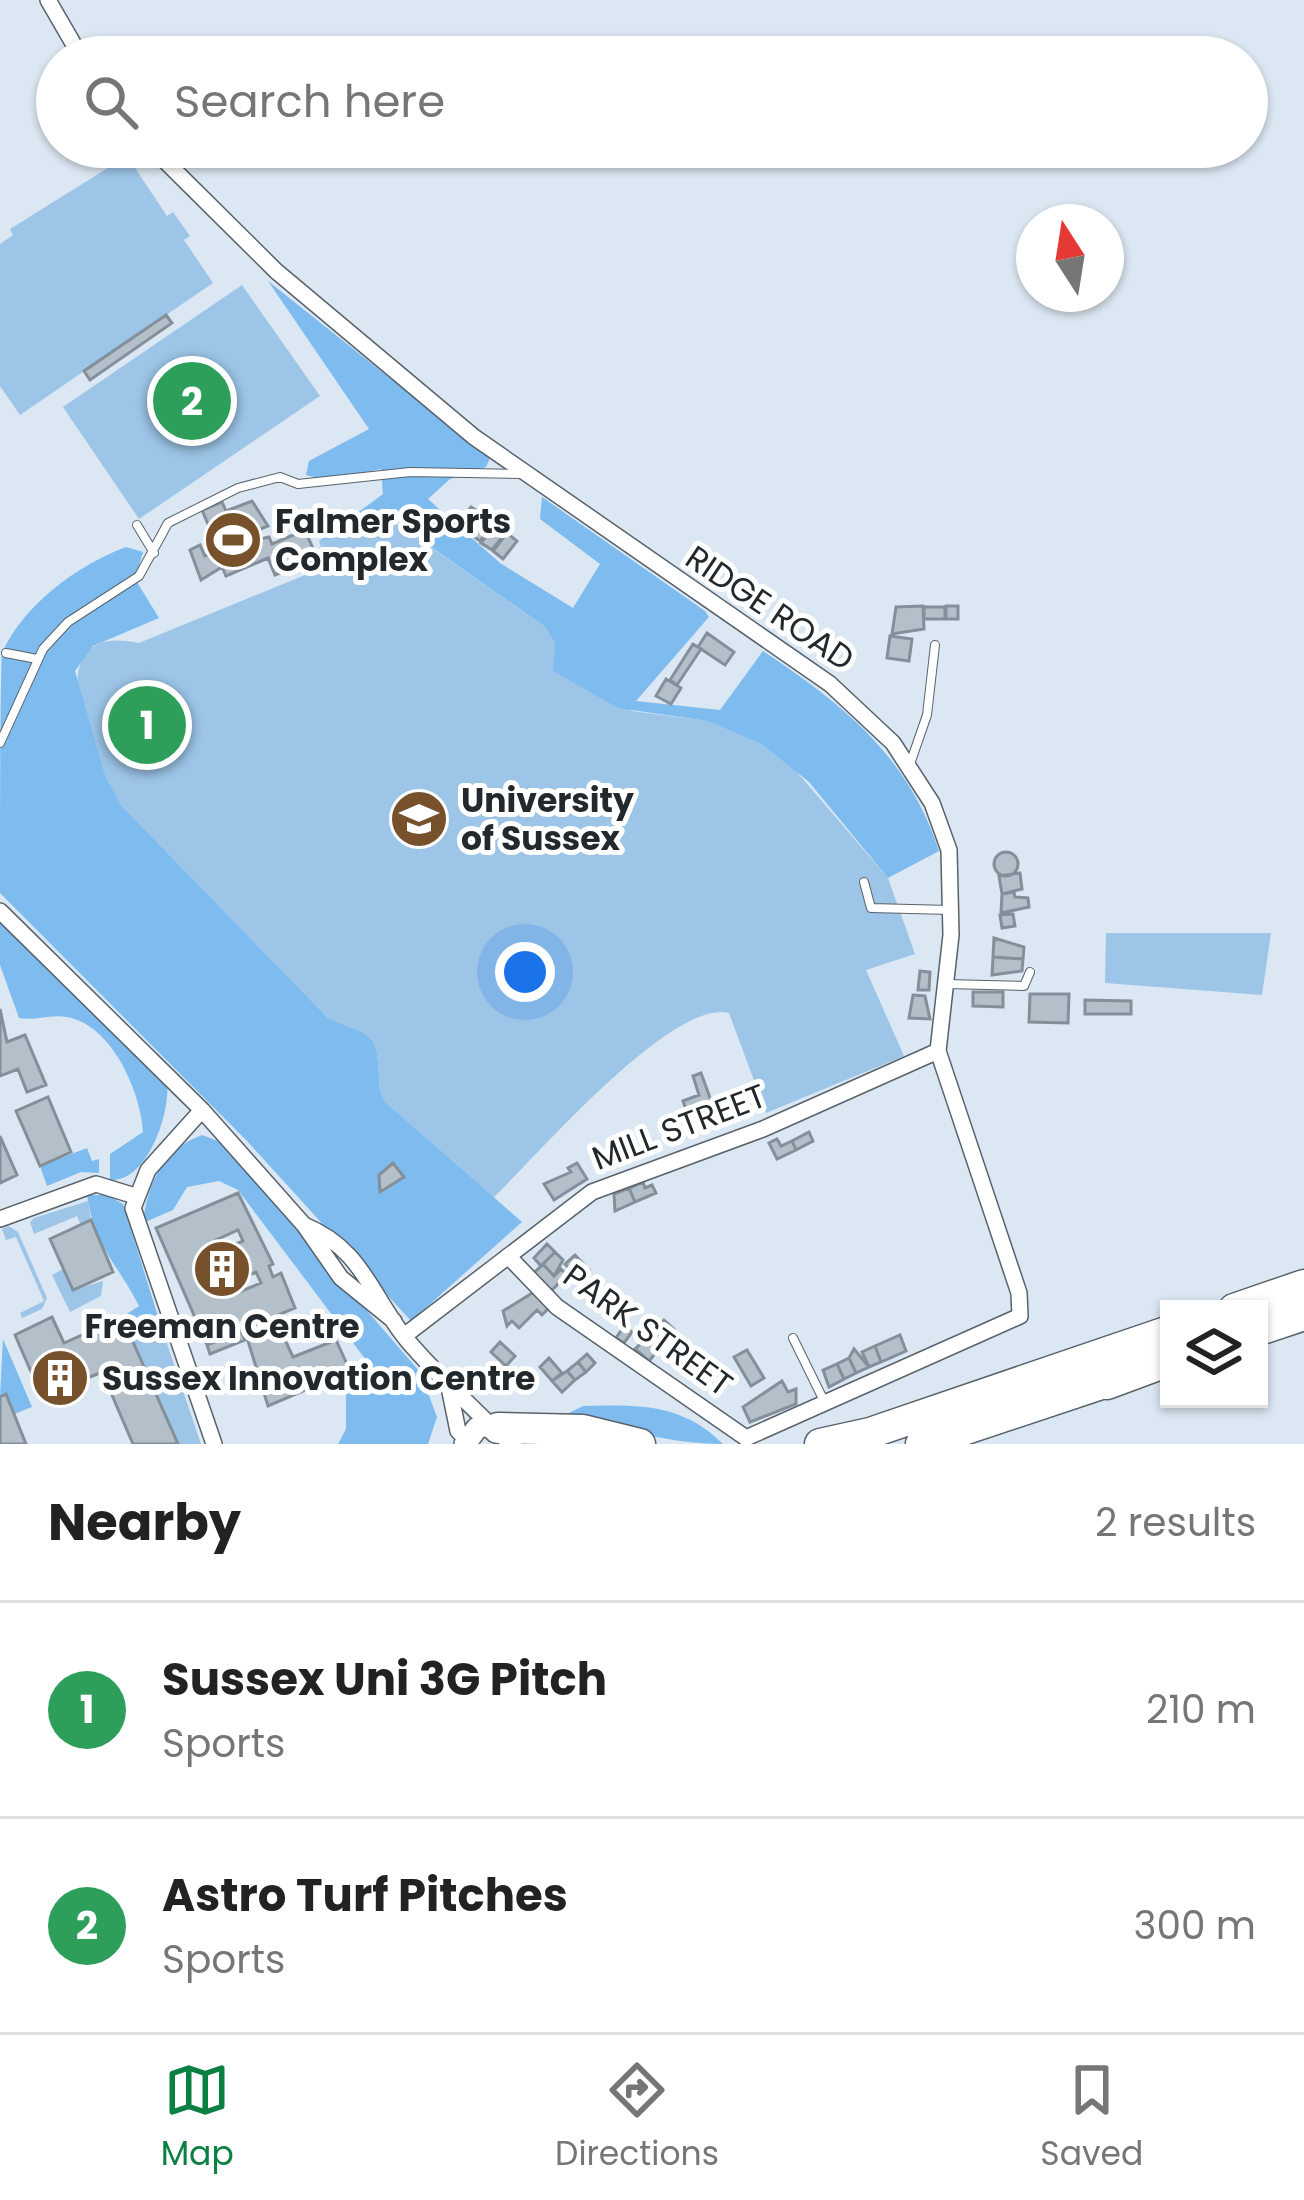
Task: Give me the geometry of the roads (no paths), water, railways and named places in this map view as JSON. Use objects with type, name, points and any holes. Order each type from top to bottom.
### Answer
[{"type":"highway","points":[[1261,1300],[1304,1286]]},
{"type":"highway","points":[[1268,1327],[1304,1315]]},
{"type":"highway","points":[[836,1444],[1160,1334]]},
{"type":"highway","points":[[921,1444],[1160,1364]]},
{"type":"highway","points":[[981,1444],[1122,1377]]},
{"type":"highway","points":[[500,1432],[584,1430],[640,1444]]},
{"type":"highway","points":[[820,1444],[870,1433]]},
{"type":"main road","points":[[466,1441],[477,1428],[500,1432]]},
{"type":"street","points":[[48,0],[69,36]]},
{"type":"street","name":"RIDGE ROAD","points":[[172,168],[276,271],[524,473],[851,700],[910,765],[932,803],[949,850],[951,910],[938,1051],[1024,1309],[1013,1321],[826,1404]]},
{"type":"street","points":[[0,911],[202,1110],[304,1225],[342,1248],[450,1392],[500,1432]]},
{"type":"street","name":"MILL STREET","points":[[404,1336],[602,1187],[766,1127],[938,1051]]},
{"type":"street","points":[[202,1110],[158,1157],[135,1196],[138,1231],[214,1444]]},
{"type":"street","points":[[0,1219],[96,1184],[135,1196]]},
{"type":"street","name":"PARK STREET","points":[[508,1256],[557,1306],[742,1437],[760,1435],[826,1404]]},
{"type":"street","points":[[450,1392],[458,1431],[466,1441]]},
{"type":"lane","points":[[0,743],[37,659],[59,629],[139,576],[168,523],[259,481],[280,477],[298,484],[410,472],[524,473]]},
{"type":"lane","points":[[137,525],[154,553]]},
{"type":"lane","points":[[910,765],[927,715],[935,645]]},
{"type":"lane","points":[[6,653],[37,659]]},
{"type":"lane","points":[[864,882],[871,908],[951,910]]},
{"type":"lane","points":[[944,984],[1024,986],[1030,972]]},
{"type":"lane","points":[[793,1338],[826,1404]]},
{"type":"place","name":"Astro Turf Pitches","points":[[192,401]]},
{"type":"place","name":"Falmer Sports Complex","points":[[233,540]]},
{"type":"place","name":"Sussex Uni 3G Pitch","points":[[147,725]]},
{"type":"place","name":"University of Sussex","points":[[419,819]]},
{"type":"place","name":"Freeman Centre","points":[[222,1269]]},
{"type":"place","name":"Sussex Innovation Centre","points":[[60,1378]]}]
